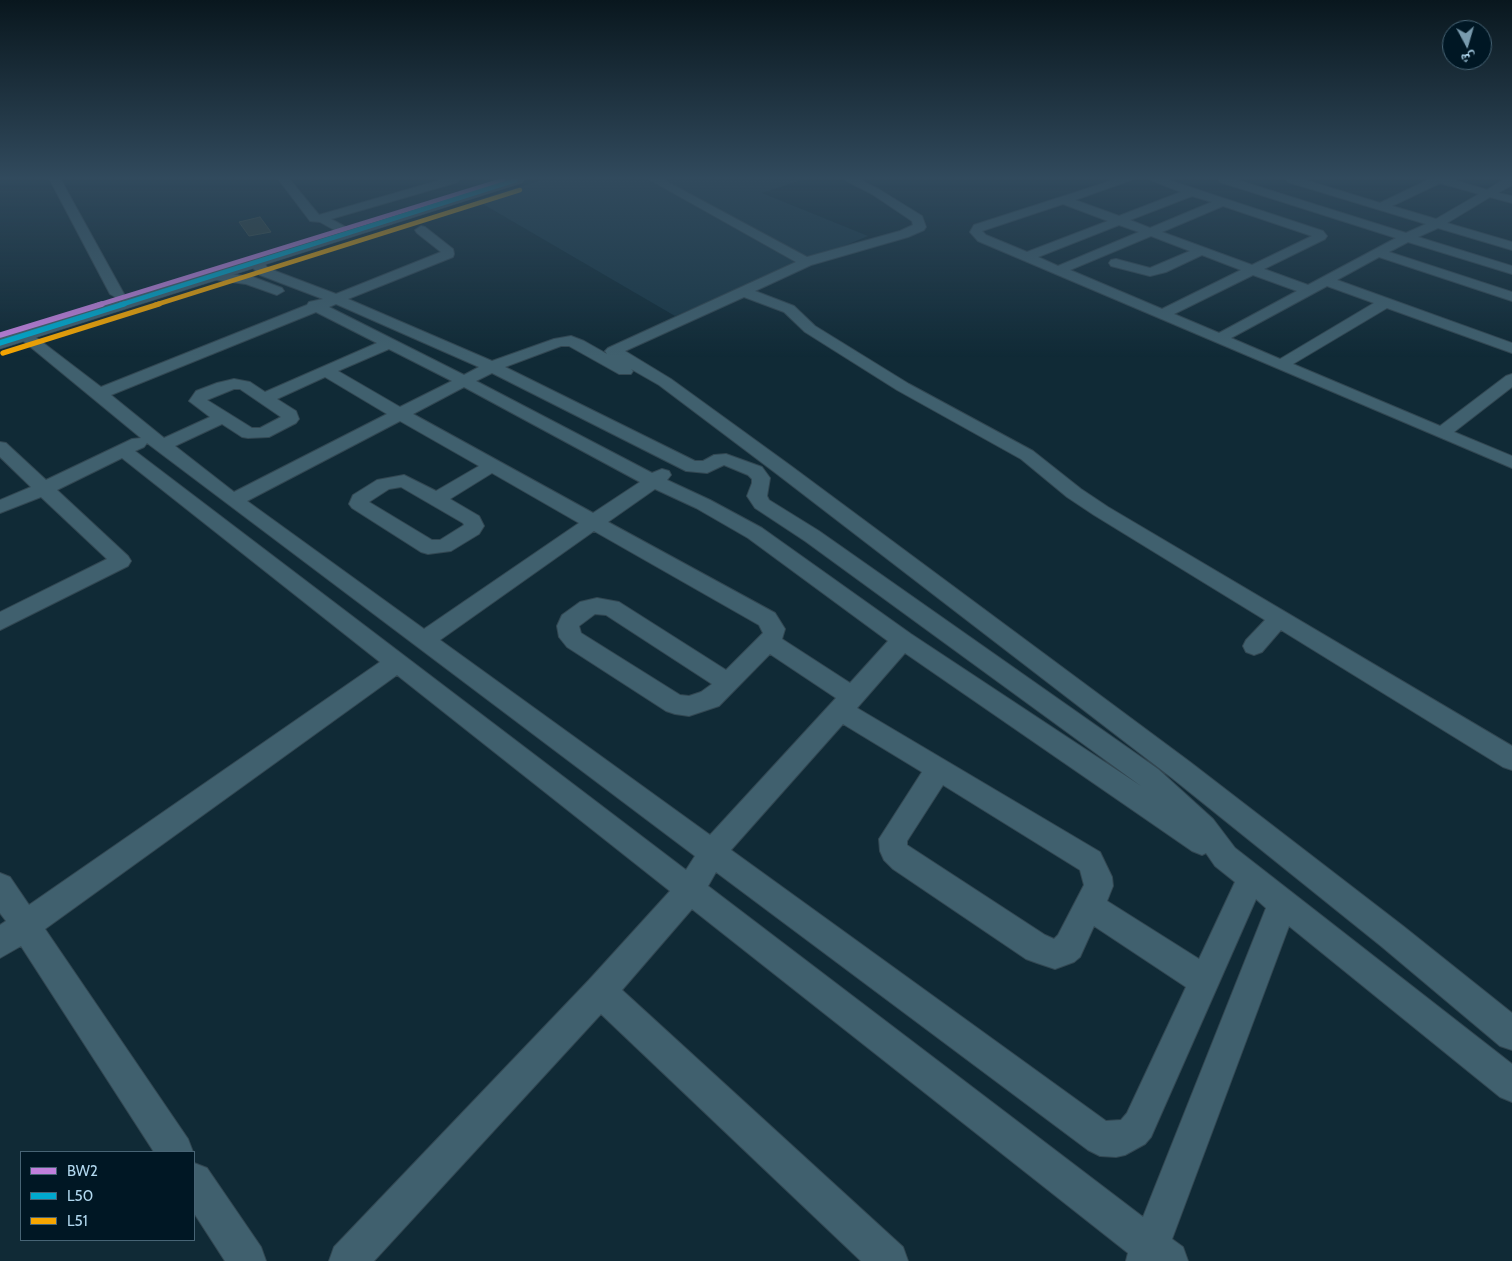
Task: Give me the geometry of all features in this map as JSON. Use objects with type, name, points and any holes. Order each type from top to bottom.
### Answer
[{"type":"main road","points":[[8,336],[117,294],[291,239]]},
{"type":"main road","points":[[8,336],[215,276],[264,268],[310,239]]},
{"type":"street","points":[[87,239],[117,294]]},
{"type":"street","points":[[99,394],[448,254],[432,239]]},
{"type":"street","points":[[763,239],[806,262]]},
{"type":"street","points":[[887,239],[806,262],[613,351],[665,382],[702,409],[1181,770],[1392,936],[1512,1034]]},
{"type":"street","points":[[984,239],[1512,463]]},
{"type":"street","points":[[1027,257],[1073,239]]},
{"type":"street","points":[[1059,270],[1137,239]]},
{"type":"street","points":[[1168,239],[1308,290]]},
{"type":"street","points":[[1163,314],[1315,239]]},
{"type":"street","points":[[1219,338],[1405,239]]},
{"type":"street","points":[[1410,239],[1512,270]]},
{"type":"street","points":[[1485,239],[1512,246]]},
{"type":"street","points":[[1116,263],[1150,272],[1202,251]]},
{"type":"street","points":[[1379,253],[1512,298]]},
{"type":"street","points":[[251,280],[264,268],[492,368],[692,467],[701,468],[726,458],[755,471],[761,478],[757,496],[762,504],[812,536],[1149,777],[1203,828],[1225,857]]},
{"type":"street","points":[[215,276],[251,280],[318,307],[389,342],[653,481],[703,504],[755,533],[903,640],[1225,857],[1512,1085]]},
{"type":"street","points":[[1326,281],[1512,348]]},
{"type":"street","points":[[744,292],[789,308],[810,329],[903,387],[1020,450],[1038,462],[1074,493],[1101,511],[1512,759]]},
{"type":"street","points":[[1281,365],[1386,302]]},
{"type":"street","points":[[8,336],[99,394],[233,500],[713,851],[1100,1138],[1116,1139],[1125,1137],[1139,1125],[1251,878]]},
{"type":"street","points":[[233,500],[464,381],[554,344],[571,341],[579,344],[660,392]]},
{"type":"street","points":[[265,398],[389,342]]},
{"type":"street","points":[[326,371],[767,619],[774,628],[774,634],[769,642],[728,683],[704,703],[689,706],[675,704],[575,642],[570,637],[568,626],[570,621],[588,608],[597,606],[611,608],[728,683]]},
{"type":"street","points":[[1442,434],[1512,379]]},
{"type":"street","points":[[234,384],[244,385],[265,398],[290,415],[290,419],[263,432],[254,434],[244,432],[198,403],[197,399],[223,386],[234,384]]},
{"type":"street","points":[[0,507],[124,451],[222,418]]},
{"type":"street","points":[[0,447],[121,562],[0,622]]},
{"type":"street","points":[[124,451],[690,890],[1155,1256],[1283,903]]},
{"type":"street","points":[[424,640],[682,461]]},
{"type":"street","points":[[436,499],[493,465]]},
{"type":"street","points":[[397,481],[409,483],[436,499],[472,520],[474,526],[444,546],[434,548],[423,545],[361,506],[358,501],[384,484],[397,481]]},
{"type":"street","points":[[1254,646],[1279,618]]},
{"type":"street","points":[[348,1261],[600,991],[690,890],[713,851],[903,640]]},
{"type":"street","points":[[769,642],[846,703],[939,769],[1090,861],[1098,877],[1099,886],[1069,946],[1063,951],[1055,954],[1046,952],[898,856],[894,851],[893,839],[939,769]]},
{"type":"street","points":[[0,943],[397,663]]},
{"type":"street","points":[[0,887],[174,1151]]},
{"type":"street","points":[[1089,906],[1205,981]]},
{"type":"street","points":[[600,991],[889,1261]]},
{"type":"street","points":[[195,1182],[247,1261]]},
{"type":"shaded area","points":[[543,239],[861,239],[675,316]]},
{"type":"transit line","name":"BW2","points":[[0,335],[312,239]]},
{"type":"transit line","name":"L50","points":[[0,343],[330,239]]},
{"type":"transit line","name":"L51","points":[[3,353],[365,239]]}]
